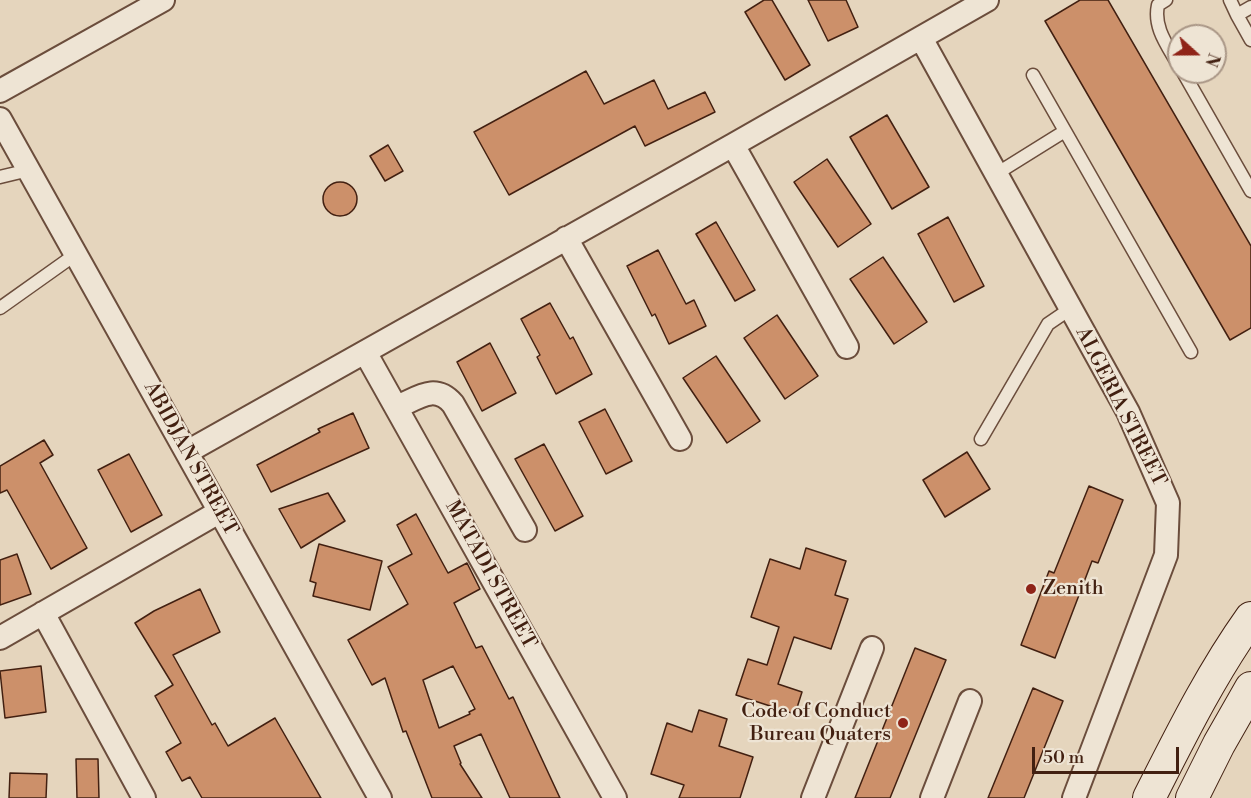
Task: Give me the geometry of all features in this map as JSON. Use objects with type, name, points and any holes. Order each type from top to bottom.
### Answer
[{"type":"main road","points":[[1149,798],[1191,718],[1251,618]]},
{"type":"main road","points":[[1192,798],[1251,688]]},
{"type":"street","points":[[0,91],[163,0]]},
{"type":"street","points":[[187,452],[987,0]]},
{"type":"street","name":"ALGERIA STREET","points":[[921,38],[1128,412],[1168,503],[1166,555],[1074,798]]},
{"type":"street","name":"ABIDJAN STREET","points":[[0,119],[380,798]]},
{"type":"street","points":[[733,145],[847,347]]},
{"type":"street","points":[[566,238],[680,439]]},
{"type":"street","name":"MATADI STREET","points":[[365,352],[615,798]]},
{"type":"street","points":[[397,407],[431,393],[445,395],[453,404],[525,530]]},
{"type":"street","points":[[0,638],[219,512]]},
{"type":"street","points":[[43,613],[144,798]]},
{"type":"street","points":[[813,798],[872,648]]},
{"type":"street","points":[[932,798],[970,701]]},
{"type":"lane","points":[[1166,0],[1158,4],[1155,17],[1159,31],[1167,45]]},
{"type":"lane","points":[[1230,0],[1251,40]]},
{"type":"lane","points":[[1237,15],[1251,7]]},
{"type":"lane","points":[[1033,75],[1191,352]]},
{"type":"lane","points":[[1190,84],[1251,191]]},
{"type":"lane","points":[[996,174],[1065,131]]},
{"type":"lane","points":[[0,177],[29,170]]},
{"type":"lane","points":[[0,308],[76,254]]},
{"type":"lane","points":[[981,439],[1048,324],[1070,309]]},
{"type":"building","points":[[764,0],[772,0],[810,65],[785,80],[745,12]]},
{"type":"building","points":[[808,0],[846,0],[858,27],[828,41]]},
{"type":"building","points":[[1080,0],[1108,0],[1251,246],[1251,328],[1230,340],[1045,21]]},
{"type":"building","points":[[586,71],[604,104],[654,80],[668,109],[705,92],[715,112],[645,146],[635,126],[509,195],[474,132]]},
{"type":"building","points":[[887,115],[929,187],[892,209],[850,137]]},
{"type":"building","points":[[388,145],[403,171],[385,181],[370,156]]},
{"type":"building","points":[[827,159],[871,224],[838,247],[794,182]]},
{"type":"building","points":[[340,182],[352,187],[357,199],[352,211],[340,216],[328,211],[323,199],[328,187]]},
{"type":"building","points":[[948,217],[984,286],[954,302],[918,234]]},
{"type":"building","points":[[716,222],[755,290],[735,301],[696,234]]},
{"type":"building","points":[[658,250],[686,304],[694,300],[706,326],[669,344],[655,314],[652,316],[627,266]]},
{"type":"building","points":[[883,257],[927,322],[894,344],[850,279]]},
{"type":"building","points":[[550,303],[570,339],[573,337],[592,374],[556,394],[537,357],[540,355],[521,319]]},
{"type":"building","points":[[777,315],[818,376],[785,399],[744,338]]},
{"type":"building","points":[[490,343],[516,393],[482,411],[457,362]]},
{"type":"building","points":[[716,356],[760,421],[727,443],[683,378]]},
{"type":"building","points":[[605,409],[632,461],[606,474],[579,422]]},
{"type":"building","points":[[353,413],[369,448],[271,492],[257,465],[320,432],[318,429]]},
{"type":"building","points":[[44,440],[53,455],[40,463],[87,548],[51,569],[7,490],[0,493],[0,466]]},
{"type":"building","points":[[544,444],[583,516],[555,531],[515,459]]},
{"type":"building","points":[[967,452],[990,489],[945,517],[923,480]]},
{"type":"building","points":[[129,454],[162,515],[131,532],[98,470]]},
{"type":"building","points":[[1089,486],[1123,500],[1098,563],[1092,561],[1055,658],[1021,645],[1049,571],[1054,573]]},
{"type":"building","points":[[328,493],[345,521],[301,548],[279,509]]},
{"type":"building","points":[[416,514],[448,573],[467,563],[480,589],[454,603],[476,648],[482,646],[509,699],[513,697],[560,798],[510,798],[481,734],[454,746],[460,764],[482,798],[432,798],[406,731],[403,732],[385,678],[372,685],[348,640],[408,604],[388,567],[412,554],[397,525]],"holes":[[[453,666],[475,709],[469,712],[470,714],[439,728],[423,680]]]},
{"type":"building","points":[[319,544],[382,561],[370,610],[313,596],[316,583],[310,581]]},
{"type":"building","points":[[806,548],[846,561],[835,595],[848,599],[831,649],[794,637],[778,684],[802,692],[795,714],[736,695],[748,659],[767,665],[779,627],[751,617],[770,559],[800,569]]},
{"type":"building","points":[[17,554],[31,594],[0,605],[0,560]]},
{"type":"building","points":[[200,589],[220,632],[173,655],[212,725],[215,723],[228,746],[275,718],[321,798],[202,798],[190,777],[182,781],[166,752],[181,743],[155,696],[173,685],[135,623],[154,611]]},
{"type":"building","name":"Code of Conduct Bureau Quaters","points":[[915,648],[946,660],[890,798],[855,798]]},
{"type":"building","points":[[41,666],[46,712],[5,718],[0,671]]},
{"type":"building","points":[[1033,688],[1063,701],[1024,798],[988,798]]},
{"type":"building","points":[[699,710],[727,719],[719,746],[753,757],[740,798],[679,798],[684,785],[651,774],[667,723],[692,732]]},
{"type":"building","points":[[76,759],[98,759],[99,798],[77,798]]},
{"type":"building","points":[[10,773],[47,774],[46,798],[9,798]]},
{"type":"place","name":"Zenith","points":[[1031,589]]},
{"type":"place","name":"Code of Conduct Bureau Quaters","points":[[903,723]]}]
